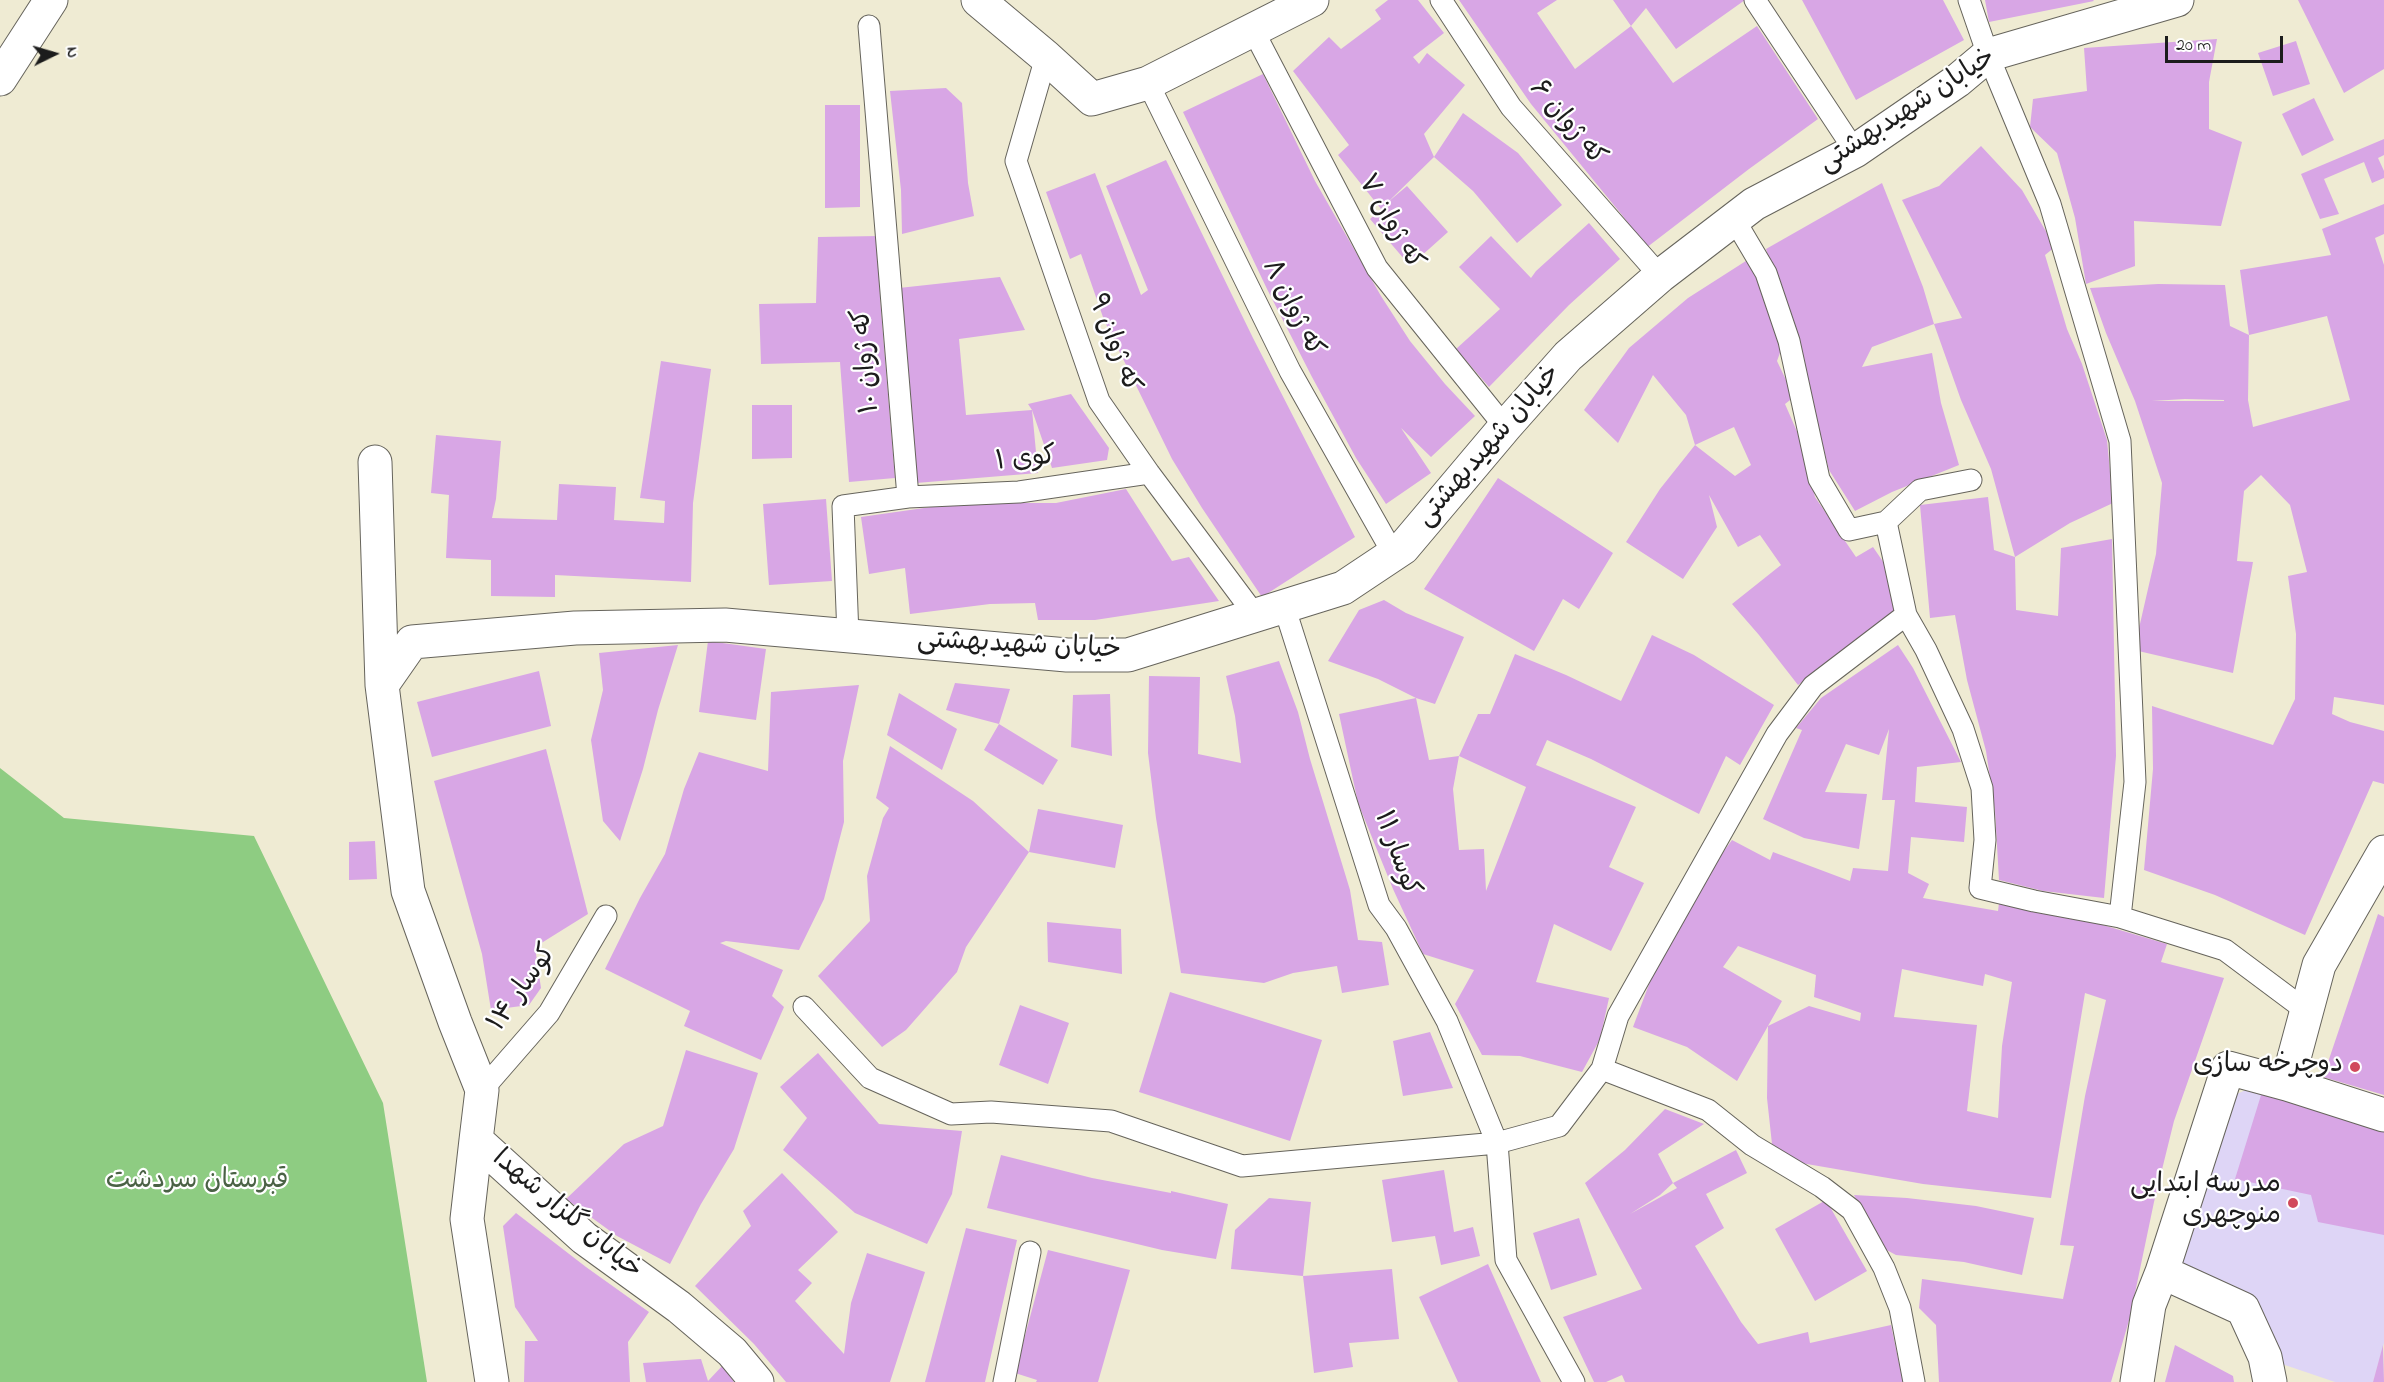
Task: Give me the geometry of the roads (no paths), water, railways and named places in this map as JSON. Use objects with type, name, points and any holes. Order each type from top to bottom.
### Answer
[{"type":"street","points":[[0,79],[51,0]]},
{"type":"street","points":[[978,0],[1092,99],[1148,83],[1312,0]]},
{"type":"street","name":"خیابان شهیدبهشتی","points":[[382,685],[412,642],[575,628],[725,625],[1067,655],[1128,655],[1343,588],[1403,548],[1568,356],[1660,276],[1754,204],[1855,151],[1957,81],[1988,55],[2177,0]]},
{"type":"street","points":[[375,462],[382,685],[408,891],[482,1090],[476,1140]]},
{"type":"street","points":[[2287,1084],[2319,966],[2384,852]]},
{"type":"street","points":[[2137,1382],[2149,1305],[2162,1272],[2228,1068],[2384,1115]]},
{"type":"street","name":"خیابان گلزار شهدا","points":[[476,1140],[467,1219],[492,1382]]},
{"type":"street","name":"خیابان گلزار شهدا","points":[[476,1140],[584,1238],[679,1307],[732,1352],[757,1382]]},
{"type":"street","points":[[2162,1272],[2243,1309],[2265,1357],[2270,1382]]},
{"type":"lane","name":"که ژوان ۶","points":[[1441,0],[1511,106],[1660,276]]},
{"type":"lane","points":[[1755,0],[1855,151]]},
{"type":"lane","points":[[1969,0],[1988,55],[2050,204],[2120,441],[2135,782],[2120,916]]},
{"type":"lane","name":"که ژوان ۱۰","points":[[869,26],[908,497]]},
{"type":"lane","name":"که ژوان ۷","points":[[1253,30],[1377,267],[1505,427]]},
{"type":"lane","name":"که ژوان ۹","points":[[1046,57],[1016,161],[1100,401],[1149,473],[1270,611]]},
{"type":"lane","name":"که ژوان ۸","points":[[1148,83],[1290,371],[1394,555]]},
{"type":"lane","points":[[1734,219],[1766,273],[1789,341],[1819,479],[1850,530],[1886,522],[1920,490],[1971,480]]},
{"type":"lane","name":"کوی ۱","points":[[908,497],[1019,492],[1149,473]]},
{"type":"lane","points":[[848,636],[843,506],[908,497]]},
{"type":"lane","points":[[1886,522],[1906,615],[1926,650],[1963,729],[1982,788],[1985,840],[1980,888],[2034,901],[2120,916],[2225,950],[2308,1012]]},
{"type":"lane","name":"کوسار ۱۱","points":[[1270,611],[1379,905],[1395,927],[1447,1021],[1497,1143],[1506,1260],[1574,1382]]},
{"type":"lane","points":[[804,1007],[870,1078],[951,1114],[991,1112],[1111,1121],[1242,1166],[1497,1143],[1559,1126],[1602,1069],[1618,1016],[1777,734],[1813,686],[1906,615]]},
{"type":"lane","name":"کوسار ۱۴","points":[[482,1090],[549,1013],[606,916]]},
{"type":"lane","points":[[1602,1069],[1708,1110],[1752,1145],[1822,1187],[1852,1210],[1884,1268],[1900,1308],[1914,1382]]},
{"type":"lane","points":[[1004,1382],[1030,1252]]},
{"type":"place","name":"دوچرخه سازی","points":[[2355,1067]]},
{"type":"place","name":"مدرسه ابتدایی منوچهری","points":[[2293,1203]]},
{"type":"park label","name":"قبرستان سردشت","points":[[197,1183]]}]
